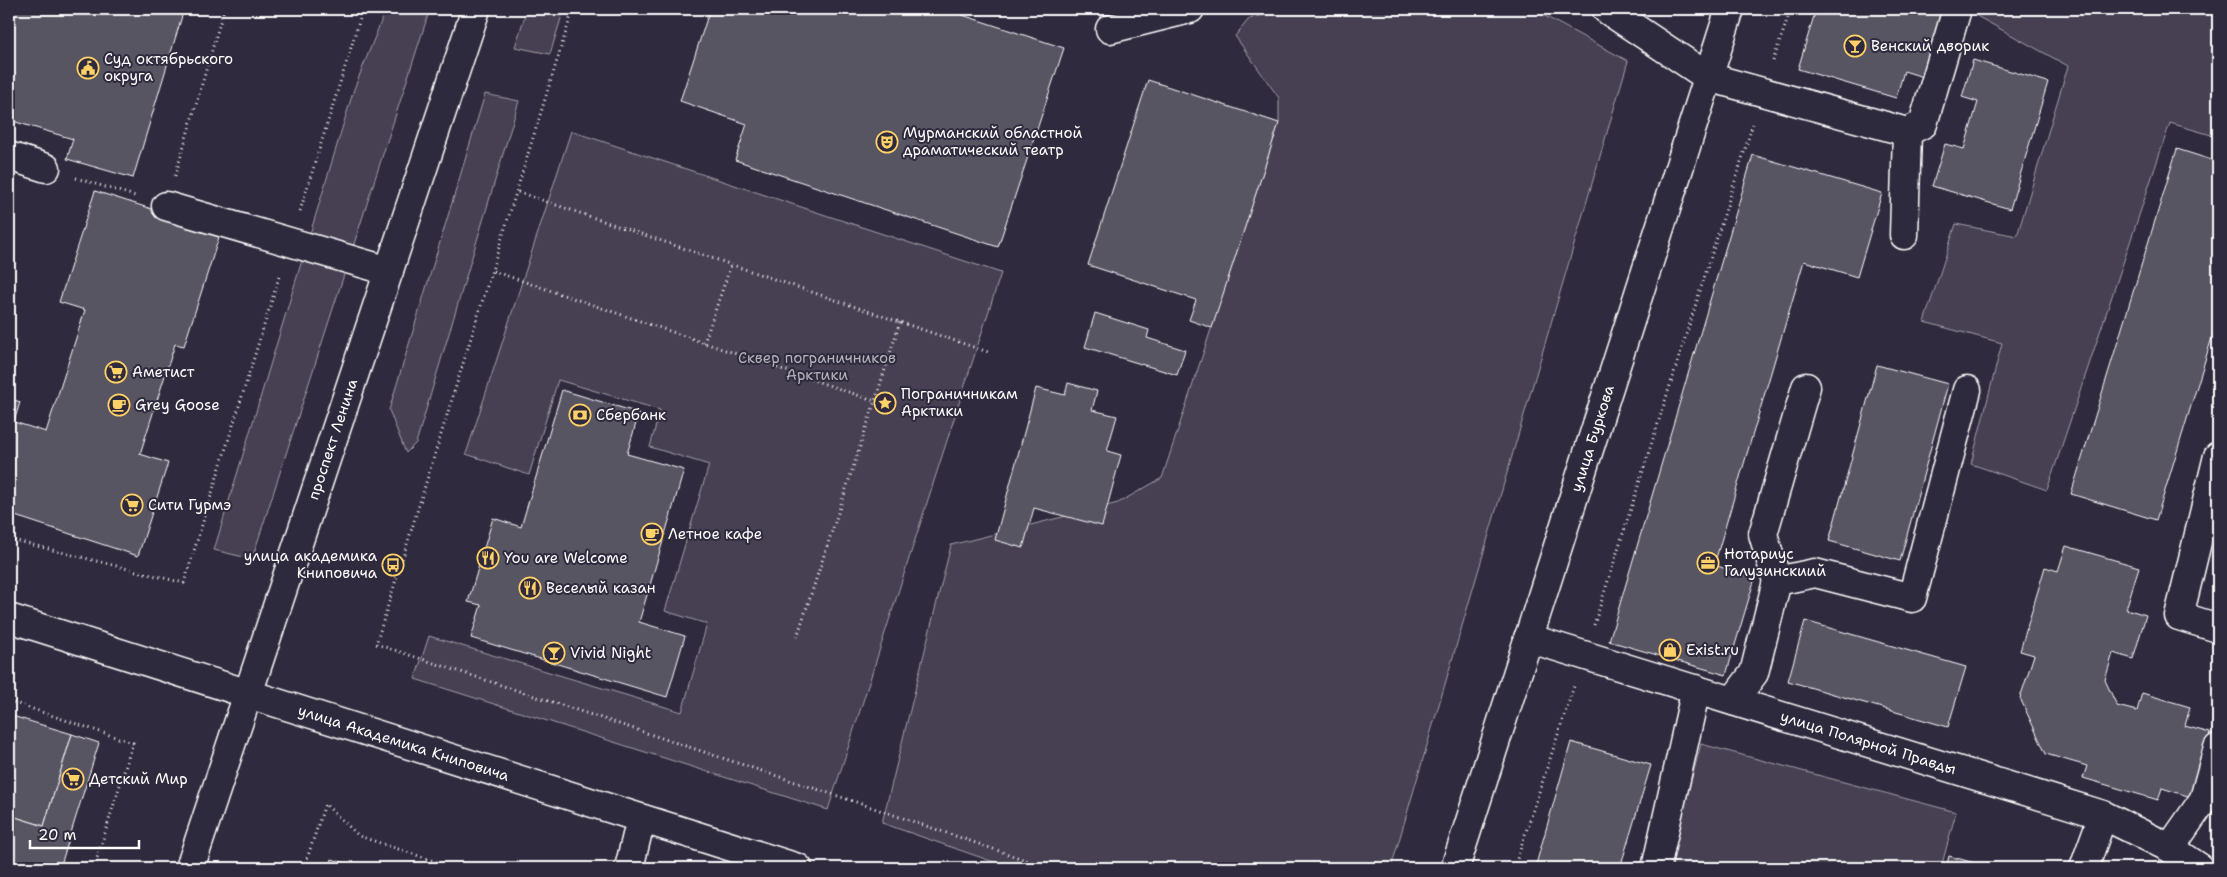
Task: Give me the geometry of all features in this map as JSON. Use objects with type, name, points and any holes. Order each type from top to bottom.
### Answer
[{"type":"main road","name":"проспект Ленина","points":[[190,868],[476,9]]},
{"type":"main road","points":[[1116,9],[1110,30],[1190,9]]},
{"type":"main road","points":[[1606,9],[1708,76],[1907,132],[1923,124],[1957,9]]},
{"type":"main road","name":"улица Буркова","points":[[1454,868],[1730,9]]},
{"type":"main road","points":[[1904,235],[1907,132]]},
{"type":"main road","points":[[9,156],[46,168]]},
{"type":"main road","points":[[166,206],[389,271]]},
{"type":"main road","points":[[1733,701],[1754,673],[1777,580],[1762,534],[1806,387]]},
{"type":"main road","points":[[1777,580],[1815,573],[1912,598],[1967,390]]},
{"type":"main road","points":[[2218,456],[2180,616],[2218,628]]},
{"type":"main road","name":"улица Академика Книповича","points":[[9,618],[798,868]]},
{"type":"main road","name":"улица Полярной Правды","points":[[1528,638],[2103,815],[2170,848],[2200,868]]},
{"type":"main road","points":[[1656,868],[1696,689]]},
{"type":"main road","points":[[2170,848],[2204,799],[2218,748]]},
{"type":"main road","points":[[2084,868],[2103,815]]},
{"type":"main road","points":[[629,868],[641,819]]},
{"type":"path","points":[[46,168],[166,206],[224,9]]},
{"type":"path","points":[[346,9],[362,13]]},
{"type":"path","points":[[9,539],[184,583],[364,9]]},
{"type":"path","points":[[573,9],[518,192],[376,644],[847,798],[1049,868]]},
{"type":"path","points":[[1514,868],[1791,9]]},
{"type":"path","points":[[518,192],[991,353]]},
{"type":"path","points":[[704,343],[731,265]]},
{"type":"path","points":[[493,271],[875,401]]},
{"type":"path","points":[[797,637],[900,322]]},
{"type":"path","points":[[9,701],[133,743],[94,868]]},
{"type":"path","points":[[304,868],[325,804],[359,836],[455,868]]},
{"type":"green space","points":[[386,9],[430,9],[252,559],[214,550],[354,89]]},
{"type":"green space","points":[[527,9],[564,9],[550,54],[515,47]]},
{"type":"green space","points":[[1284,9],[1541,9],[1541,14],[1628,61],[1391,868],[1011,868],[882,823],[951,545],[1118,503],[1162,478],[1279,123],[1279,98],[1235,36],[1249,19]]},
{"type":"green space","points":[[1975,9],[2218,9],[2218,137],[2170,123],[2047,490],[1971,464],[2002,343],[1924,322],[1956,224],[2017,236],[2068,66],[1973,14]]},
{"type":"green space","points":[[485,94],[519,101],[416,443],[406,453],[389,410]]},
{"type":"green space","name":"Сквер пограничников Арктики","points":[[571,131],[1001,273],[828,810],[415,679],[429,636],[682,712],[707,624],[665,611],[709,465],[650,447],[660,410],[558,380],[529,475],[466,454]]},
{"type":"green space","points":[[1701,744],[1956,812],[1941,868],[1668,867]]},
{"type":"building","name":"Суд октябрьского округа","points":[[9,9],[178,9],[182,16],[133,178],[67,159],[73,139],[9,120]]},
{"type":"building","name":"Мурманский областной драматический театр","points":[[710,9],[944,9],[1064,48],[998,247],[735,160],[747,124],[680,101]]},
{"type":"building","points":[[1816,9],[1944,9],[1923,77],[1904,71],[1896,98],[1798,69]]},
{"type":"building","points":[[1973,60],[2048,82],[2010,209],[1932,186],[1945,144],[1964,149],[1978,102],[1962,97]]},
{"type":"building","points":[[1148,80],[1279,123],[1212,328],[1189,320],[1196,300],[1088,265]]},
{"type":"building","points":[[2177,149],[2218,162],[2218,318],[2156,520],[2071,494]]},
{"type":"building","points":[[1753,155],[1882,193],[1857,277],[1804,261],[1714,565],[1755,578],[1726,675],[1609,641]]},
{"type":"building","name":"Аметист","points":[[95,191],[221,231],[184,346],[175,344],[140,454],[168,463],[138,556],[9,514],[9,398],[20,402],[14,422],[46,432],[85,310],[59,302]]},
{"type":"building","points":[[1095,313],[1149,330],[1147,338],[1185,350],[1177,375],[1085,347]]},
{"type":"building","points":[[1877,365],[1948,384],[1900,561],[1829,541]]},
{"type":"building","points":[[1068,383],[1097,391],[1092,410],[1117,416],[1107,451],[1121,455],[1102,526],[1034,508],[1023,548],[995,540],[1036,388],[1065,395]]},
{"type":"building","points":[[562,390],[639,413],[627,454],[684,470],[639,622],[685,636],[667,697],[471,638],[481,605],[468,602],[493,518],[521,527]]},
{"type":"building","points":[[2066,546],[2139,567],[2126,609],[2146,615],[2133,659],[2113,653],[2105,680],[2117,706],[2137,711],[2142,693],[2190,707],[2185,726],[2210,733],[2191,797],[2162,788],[2158,800],[2083,778],[2087,766],[2046,754],[2020,698],[2034,655],[2020,651],[2045,567],[2058,571]]},
{"type":"building","points":[[1805,621],[1966,667],[1948,727],[1788,681]]},
{"type":"building","points":[[9,715],[72,734],[44,826],[9,815]]},
{"type":"building","name":"Детский Мир","points":[[72,734],[99,743],[60,868],[9,868],[9,815],[44,826]]},
{"type":"building","points":[[1571,742],[1651,765],[1620,868],[1535,868]]},
{"type":"building","points":[[1949,856],[1993,868],[1946,868]]},
{"type":"building","points":[[332,859],[361,868],[329,868]]},
{"type":"place","name":"Венский дворик","points":[[1855,46]]},
{"type":"place","name":"Суд октябрьского округа","points":[[88,68]]},
{"type":"place","name":"Мурманский областной драматический театр","points":[[887,142]]},
{"type":"place","name":"Аметист","points":[[116,372]]},
{"type":"place","name":"Пограничникам Арктики","points":[[885,403]]},
{"type":"place","name":"Grey Goose","points":[[119,405]]},
{"type":"place","name":"Сбербанк","points":[[580,415]]},
{"type":"place","name":"Сити Гурмэ","points":[[132,505]]},
{"type":"place","name":"Летное кафе","points":[[652,534]]},
{"type":"place","name":"You are Welcome","points":[[488,558]]},
{"type":"place","name":"Нотариус Галузинскиий","points":[[1708,563]]},
{"type":"place","name":"улица академика Книповича","points":[[393,565]]},
{"type":"place","name":"Веселый казан","points":[[530,588]]},
{"type":"place","name":"Exist.ru","points":[[1670,650]]},
{"type":"place","name":"Vivid Night","points":[[554,653]]},
{"type":"place","name":"Детский Мир","points":[[73,779]]}]
